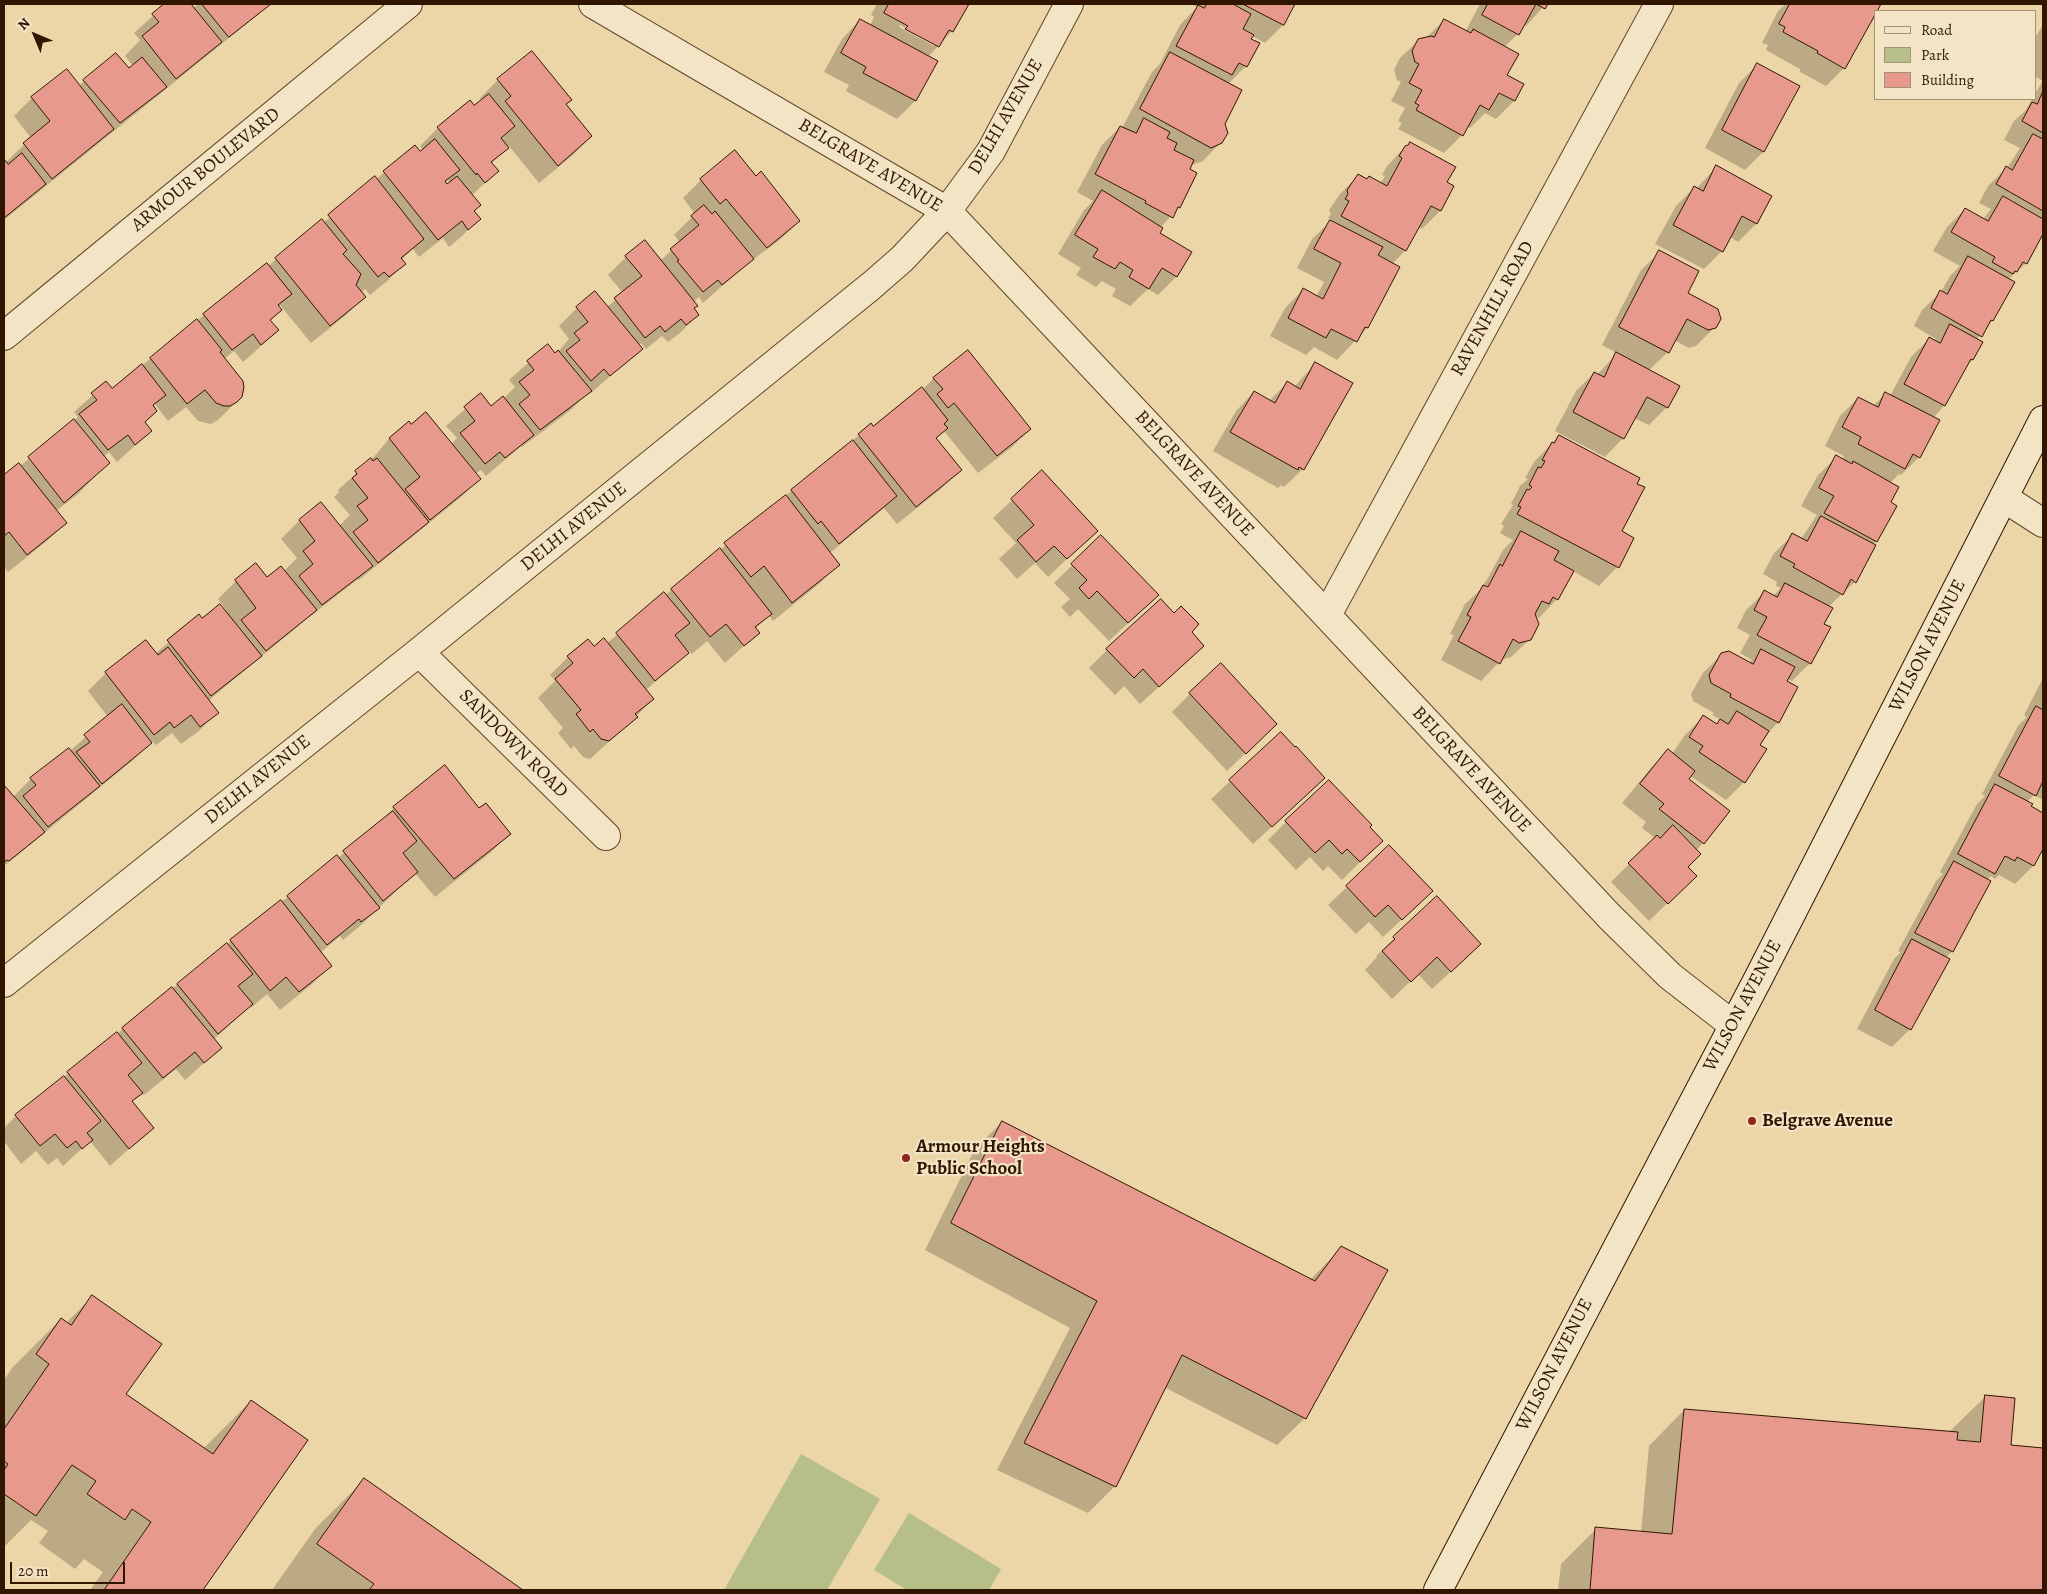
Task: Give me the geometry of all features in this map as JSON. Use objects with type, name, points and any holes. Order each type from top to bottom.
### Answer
[{"type":"street","name":"ARMOUR BOULEVARD","points":[[4,336],[408,4]]},
{"type":"street","name":"BELGRAVE AVENUE","points":[[593,4],[947,211],[1610,918],[1670,976],[1733,1025]]},
{"type":"street","name":"DELHI AVENUE","points":[[4,983],[420,652],[902,260],[947,211],[991,151],[1069,4]]},
{"type":"street","name":"RAVENHILL ROAD","points":[[1327,616],[1659,4]]},
{"type":"street","name":"WILSON AVENUE","points":[[1438,1590],[1733,1025],[2043,420]]},
{"type":"street","points":[[2004,498],[2043,523]]},
{"type":"street","name":"SANDOWN ROAD","points":[[420,652],[606,836]]},
{"type":"green space","points":[[801,1454],[880,1499],[827,1590],[724,1590]]},
{"type":"green space","points":[[909,1513],[1001,1569],[989,1590],[907,1590],[874,1570]]},
{"type":"building","points":[[164,4],[191,4],[222,42],[176,79],[142,36],[159,22],[152,14]]},
{"type":"building","points":[[202,4],[271,4],[229,37]]},
{"type":"building","points":[[889,4],[969,4],[953,32],[949,30],[939,47],[905,29],[908,26],[884,13]]},
{"type":"building","points":[[1207,4],[1233,4],[1251,14],[1243,29],[1254,35],[1251,39],[1260,43],[1247,67],[1239,63],[1232,75],[1176,46],[1198,5],[1204,8]]},
{"type":"building","points":[[1243,4],[1295,4],[1284,25]]},
{"type":"building","points":[[1488,4],[1536,4],[1519,35],[1482,15]]},
{"type":"building","points":[[1536,4],[1548,4],[1545,9]]},
{"type":"building","points":[[1790,4],[1881,4],[1878,10],[1874,10],[1874,17],[1845,69],[1817,53],[1818,51],[1783,32],[1785,27],[1779,24]]},
{"type":"building","points":[[860,19],[938,61],[916,101],[863,73],[866,67],[841,53]]},
{"type":"building","points":[[1444,19],[1471,33],[1473,29],[1519,54],[1507,75],[1524,84],[1515,101],[1499,93],[1489,110],[1480,105],[1463,136],[1416,110],[1419,105],[1415,103],[1422,90],[1409,83],[1419,64],[1415,62],[1412,51],[1418,39],[1434,37]]},
{"type":"building","points":[[532,51],[572,100],[566,104],[592,136],[558,166],[505,101],[511,96],[497,79]]},
{"type":"building","points":[[1170,52],[1242,90],[1225,124],[1228,133],[1222,143],[1211,148],[1140,109]]},
{"type":"building","points":[[116,53],[129,68],[142,57],[167,87],[120,123],[83,80]]},
{"type":"building","points":[[1757,63],[1800,86],[1764,152],[1722,130]]},
{"type":"building","points":[[67,69],[114,129],[52,179],[23,143],[50,121],[31,97]]},
{"type":"building","points":[[2043,91],[2043,133],[2022,121],[2032,102],[2037,104]]},
{"type":"building","points":[[489,94],[515,126],[501,138],[509,148],[491,162],[499,171],[485,183],[477,173],[476,175],[437,127],[470,100],[474,105]]},
{"type":"building","points":[[1144,118],[1170,132],[1167,138],[1177,143],[1174,150],[1194,160],[1190,169],[1197,173],[1173,218],[1145,203],[1146,201],[1095,174],[1120,126],[1136,133]]},
{"type":"building","points":[[2033,134],[2043,139],[2043,211],[1996,184],[2006,166],[2012,170]]},
{"type":"building","points":[[435,139],[460,170],[445,181],[447,184],[457,176],[481,205],[474,211],[481,219],[468,230],[462,221],[438,240],[383,171],[415,145],[420,151]]},
{"type":"building","points":[[1410,142],[1456,167],[1447,182],[1454,186],[1441,211],[1431,206],[1406,251],[1341,216],[1349,201],[1345,199],[1348,194],[1347,190],[1358,174],[1367,179],[1369,176],[1387,186],[1402,158],[1399,156]]},
{"type":"building","points":[[735,150],[756,176],[761,171],[800,221],[767,248],[726,199],[720,204],[700,179]]},
{"type":"building","points":[[22,153],[46,184],[4,218],[4,159],[8,164]]},
{"type":"building","points":[[1716,165],[1772,196],[1757,224],[1742,216],[1723,252],[1673,225],[1694,186],[1703,191]]},
{"type":"building","points":[[375,176],[424,239],[401,258],[406,264],[389,277],[384,272],[378,277],[328,215]]},
{"type":"building","points":[[1102,190],[1163,228],[1160,233],[1192,252],[1177,277],[1162,268],[1149,289],[1129,277],[1133,270],[1120,262],[1115,269],[1093,257],[1098,249],[1075,235]]},
{"type":"building","points":[[2003,196],[2043,219],[2043,234],[2027,264],[2023,262],[2017,272],[2015,271],[2013,274],[1992,262],[1995,257],[1951,232],[1965,208],[1988,221]]},
{"type":"building","points":[[704,205],[712,214],[715,211],[754,259],[722,285],[718,280],[703,292],[677,261],[679,260],[670,249],[699,225],[691,216]]},
{"type":"building","points":[[322,219],[347,250],[343,254],[361,274],[356,285],[366,297],[330,326],[275,258]]},
{"type":"building","points":[[1330,220],[1383,247],[1378,255],[1400,267],[1368,328],[1365,327],[1357,342],[1331,329],[1326,338],[1288,318],[1303,288],[1323,299],[1341,263],[1314,249]]},
{"type":"building","points":[[645,240],[698,306],[694,308],[699,315],[686,325],[681,319],[665,332],[660,326],[645,338],[614,298],[642,276],[625,256]]},
{"type":"building","points":[[1659,250],[1699,271],[1688,293],[1718,309],[1721,319],[1716,328],[1708,330],[1687,319],[1669,353],[1619,327]]},
{"type":"building","points":[[1968,256],[2015,282],[1982,337],[1931,308],[1940,290],[1947,294]]},
{"type":"building","points":[[267,263],[292,294],[278,305],[282,310],[270,320],[279,330],[261,345],[253,334],[232,350],[203,314]]},
{"type":"building","points":[[595,291],[643,349],[610,376],[604,369],[591,381],[566,351],[580,340],[574,333],[588,322],[576,307]]},
{"type":"building","points":[[197,319],[222,350],[220,352],[243,381],[242,397],[230,406],[216,403],[205,390],[187,404],[150,358]]},
{"type":"building","points":[[1950,324],[1983,342],[1973,360],[1971,359],[1945,406],[1904,384],[1929,337],[1940,343]]},
{"type":"building","points":[[548,344],[555,353],[558,350],[592,391],[540,430],[519,404],[530,395],[519,382],[534,370],[527,361]]},
{"type":"building","points":[[968,350],[1031,429],[997,456],[954,403],[948,408],[937,394],[943,389],[933,378]]},
{"type":"building","points":[[1616,352],[1680,386],[1668,408],[1647,397],[1624,439],[1573,412],[1594,372],[1604,377]]},
{"type":"building","points":[[1315,362],[1353,383],[1304,470],[1299,467],[1298,470],[1230,432],[1254,391],[1275,403],[1287,381],[1300,389]]},
{"type":"building","points":[[142,364],[166,395],[153,405],[157,411],[145,422],[152,431],[135,445],[128,435],[108,450],[79,414],[97,400],[91,393],[106,381],[112,388]]},
{"type":"building","points":[[922,387],[948,420],[944,424],[948,428],[936,438],[962,470],[916,507],[858,434],[871,423],[873,426]]},
{"type":"building","points":[[1885,392],[1940,420],[1920,458],[1913,454],[1905,469],[1858,444],[1861,437],[1842,427],[1858,397],[1878,407]]},
{"type":"building","points":[[481,393],[491,406],[503,396],[534,435],[505,458],[500,452],[485,464],[460,433],[475,421],[464,407]]},
{"type":"building","points":[[426,412],[481,479],[430,520],[405,489],[420,477],[389,438],[409,421],[411,424]]},
{"type":"building","points":[[74,419],[110,463],[64,503],[28,457]]},
{"type":"building","points":[[1559,435],[1640,478],[1637,484],[1645,487],[1622,531],[1634,538],[1619,568],[1517,514],[1521,507],[1518,506],[1527,489],[1529,490],[1532,487],[1529,485],[1538,467],[1541,468],[1545,461],[1542,460],[1552,442],[1554,443]]},
{"type":"building","points":[[853,440],[897,496],[839,544],[821,521],[818,524],[791,490]]},
{"type":"building","points":[[1836,455],[1852,464],[1853,461],[1899,487],[1891,502],[1897,506],[1877,542],[1824,513],[1834,496],[1819,488]]},
{"type":"building","points":[[371,458],[373,461],[377,458],[429,522],[378,563],[353,532],[368,520],[357,506],[368,498],[352,478],[357,474],[355,471]]},
{"type":"building","points":[[19,463],[67,523],[27,555],[9,532],[4,536],[4,475]]},
{"type":"building","points":[[1042,470],[1098,531],[1067,559],[1054,546],[1036,562],[1017,540],[1034,525],[1011,499]]},
{"type":"building","points":[[786,495],[840,565],[792,603],[764,566],[751,577],[724,543]]},
{"type":"building","points":[[321,502],[373,566],[322,605],[299,576],[313,564],[303,551],[315,541],[299,520]]},
{"type":"building","points":[[1821,516],[1876,545],[1856,583],[1851,579],[1843,595],[1793,567],[1795,564],[1780,556],[1792,533],[1807,541]]},
{"type":"building","points":[[1521,531],[1559,551],[1554,560],[1574,571],[1558,600],[1553,597],[1549,604],[1542,601],[1535,614],[1539,624],[1531,640],[1519,643],[1513,639],[1500,664],[1458,641],[1471,617],[1467,615],[1483,585],[1488,587]]},
{"type":"building","points":[[1101,535],[1159,595],[1128,623],[1097,591],[1089,599],[1079,588],[1087,580],[1071,564]]},
{"type":"building","points":[[720,548],[772,614],[755,627],[760,633],[744,646],[726,624],[710,637],[671,589]]},
{"type":"building","points":[[256,563],[267,577],[281,566],[317,610],[266,651],[241,620],[256,608],[235,580]]},
{"type":"building","points":[[1785,583],[1833,608],[1824,624],[1831,627],[1811,664],[1757,635],[1767,617],[1754,610],[1764,590],[1777,597]]},
{"type":"building","points":[[664,592],[690,623],[675,635],[689,653],[655,681],[616,633]]},
{"type":"building","points":[[1161,599],[1174,613],[1181,606],[1199,624],[1192,632],[1204,646],[1159,687],[1143,669],[1134,678],[1106,649]]},
{"type":"building","points":[[220,604],[262,656],[211,696],[167,640],[199,614],[202,618]]},
{"type":"building","points":[[604,638],[654,699],[635,714],[638,717],[609,741],[601,739],[593,729],[590,732],[576,714],[581,710],[555,679],[573,663],[567,656],[588,639],[594,646]]},
{"type":"building","points":[[146,640],[158,655],[168,647],[219,713],[200,727],[191,715],[174,728],[170,722],[154,735],[105,672]]},
{"type":"building","points":[[1761,649],[1795,667],[1787,681],[1798,687],[1779,723],[1730,697],[1731,694],[1711,683],[1709,675],[1721,653],[1729,651],[1753,664]]},
{"type":"building","points":[[1221,663],[1277,724],[1246,754],[1189,693]]},
{"type":"building","points":[[122,704],[152,743],[102,784],[76,752],[90,742],[84,735]]},
{"type":"building","points":[[2036,706],[2043,710],[2043,781],[2036,796],[1999,776]]},
{"type":"building","points":[[1737,711],[1769,731],[1760,745],[1767,749],[1745,783],[1699,752],[1703,746],[1689,737],[1703,715],[1717,724],[1720,719],[1728,724]]},
{"type":"building","points":[[1281,732],[1325,778],[1272,827],[1229,780]]},
{"type":"building","points":[[69,748],[100,786],[48,827],[23,796],[36,785],[30,778]]},
{"type":"building","points":[[1668,749],[1695,771],[1689,779],[1730,811],[1704,844],[1659,809],[1664,804],[1640,784]]},
{"type":"building","points":[[445,765],[479,808],[486,803],[511,834],[454,879],[393,807]]},
{"type":"building","points":[[1329,780],[1372,825],[1370,827],[1383,841],[1360,862],[1347,849],[1342,854],[1329,840],[1315,853],[1285,821]]},
{"type":"building","points":[[1995,784],[2033,804],[2031,806],[2043,813],[2043,849],[2034,866],[2017,857],[2015,861],[2005,856],[1995,874],[1958,854]]},
{"type":"building","points":[[4,785],[45,832],[9,861],[4,862]]},
{"type":"building","points":[[393,811],[417,841],[403,853],[418,872],[383,901],[343,851]]},
{"type":"building","points":[[1673,825],[1701,854],[1688,867],[1697,876],[1668,904],[1628,863],[1657,835],[1660,838]]},
{"type":"building","points":[[1389,845],[1433,891],[1402,920],[1388,905],[1375,917],[1346,886]]},
{"type":"building","points":[[337,855],[380,908],[361,922],[359,919],[327,945],[287,896]]},
{"type":"building","points":[[1954,861],[1991,881],[1953,952],[1915,933]]},
{"type":"building","points":[[1437,896],[1481,944],[1451,972],[1437,957],[1411,982],[1382,951],[1395,939],[1393,937]]},
{"type":"building","points":[[281,900],[332,966],[299,992],[286,977],[270,991],[230,940]]},
{"type":"building","points":[[1912,939],[1950,959],[1911,1030],[1875,1010]]},
{"type":"building","points":[[227,943],[253,974],[238,986],[253,1004],[218,1034],[177,984]]},
{"type":"building","points":[[172,987],[222,1048],[204,1063],[195,1052],[163,1078],[122,1028]]},
{"type":"building","points":[[117,1032],[142,1063],[128,1075],[143,1093],[132,1101],[154,1128],[129,1149],[67,1072]]},
{"type":"building","points":[[64,1076],[101,1121],[87,1133],[93,1140],[82,1149],[76,1141],[67,1148],[55,1134],[40,1146],[15,1115]]},
{"type":"building","points":[[1002,1121],[1315,1281],[1341,1246],[1388,1270],[1306,1419],[1182,1355],[1116,1487],[1024,1443],[1097,1301],[951,1223]]},
{"type":"building","points":[[92,1295],[162,1344],[126,1394],[213,1454],[251,1400],[308,1440],[203,1590],[104,1590],[151,1522],[132,1509],[125,1520],[87,1494],[96,1481],[72,1465],[36,1516],[4,1494],[4,1470],[8,1464],[4,1461],[4,1429],[49,1364],[36,1354],[61,1318],[71,1325]]},
{"type":"building","points":[[1985,1395],[2015,1398],[2011,1445],[2043,1448],[2043,1590],[1590,1590],[1595,1527],[1672,1534],[1684,1409],[1958,1432],[1957,1440],[1980,1442]]},
{"type":"building","points":[[364,1478],[523,1590],[369,1590],[374,1584],[317,1544]]},
{"type":"place","name":"Belgrave Avenue","points":[[1752,1121]]},
{"type":"place","name":"Armour Heights Public School","points":[[906,1158]]}]
